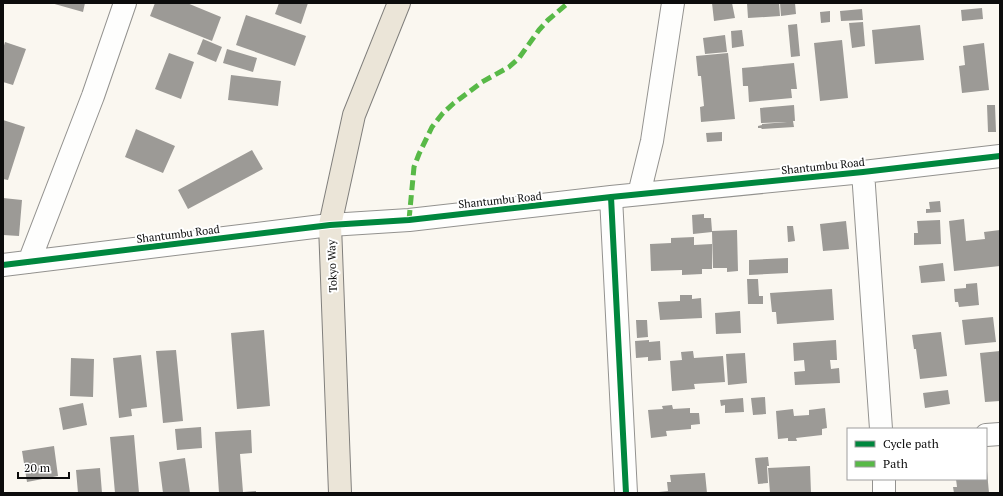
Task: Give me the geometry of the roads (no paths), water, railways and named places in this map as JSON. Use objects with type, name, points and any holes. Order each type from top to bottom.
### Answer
[{"type":"main road","name":"Tokyo Way","points":[[340,493],[330,225],[354,115],[399,3]]},
{"type":"street","points":[[30,262],[93,96],[125,3]]},
{"type":"street","points":[[639,194],[652,141],[673,3]]},
{"type":"street","name":"Shantumbu Road","points":[[3,265],[330,225],[409,220],[1000,156]]},
{"type":"street","points":[[863,172],[881,428]]},
{"type":"street","points":[[611,197],[626,493]]},
{"type":"street","points":[[987,435],[1000,434]]},
{"type":"street","points":[[884,480],[884,493]]}]
